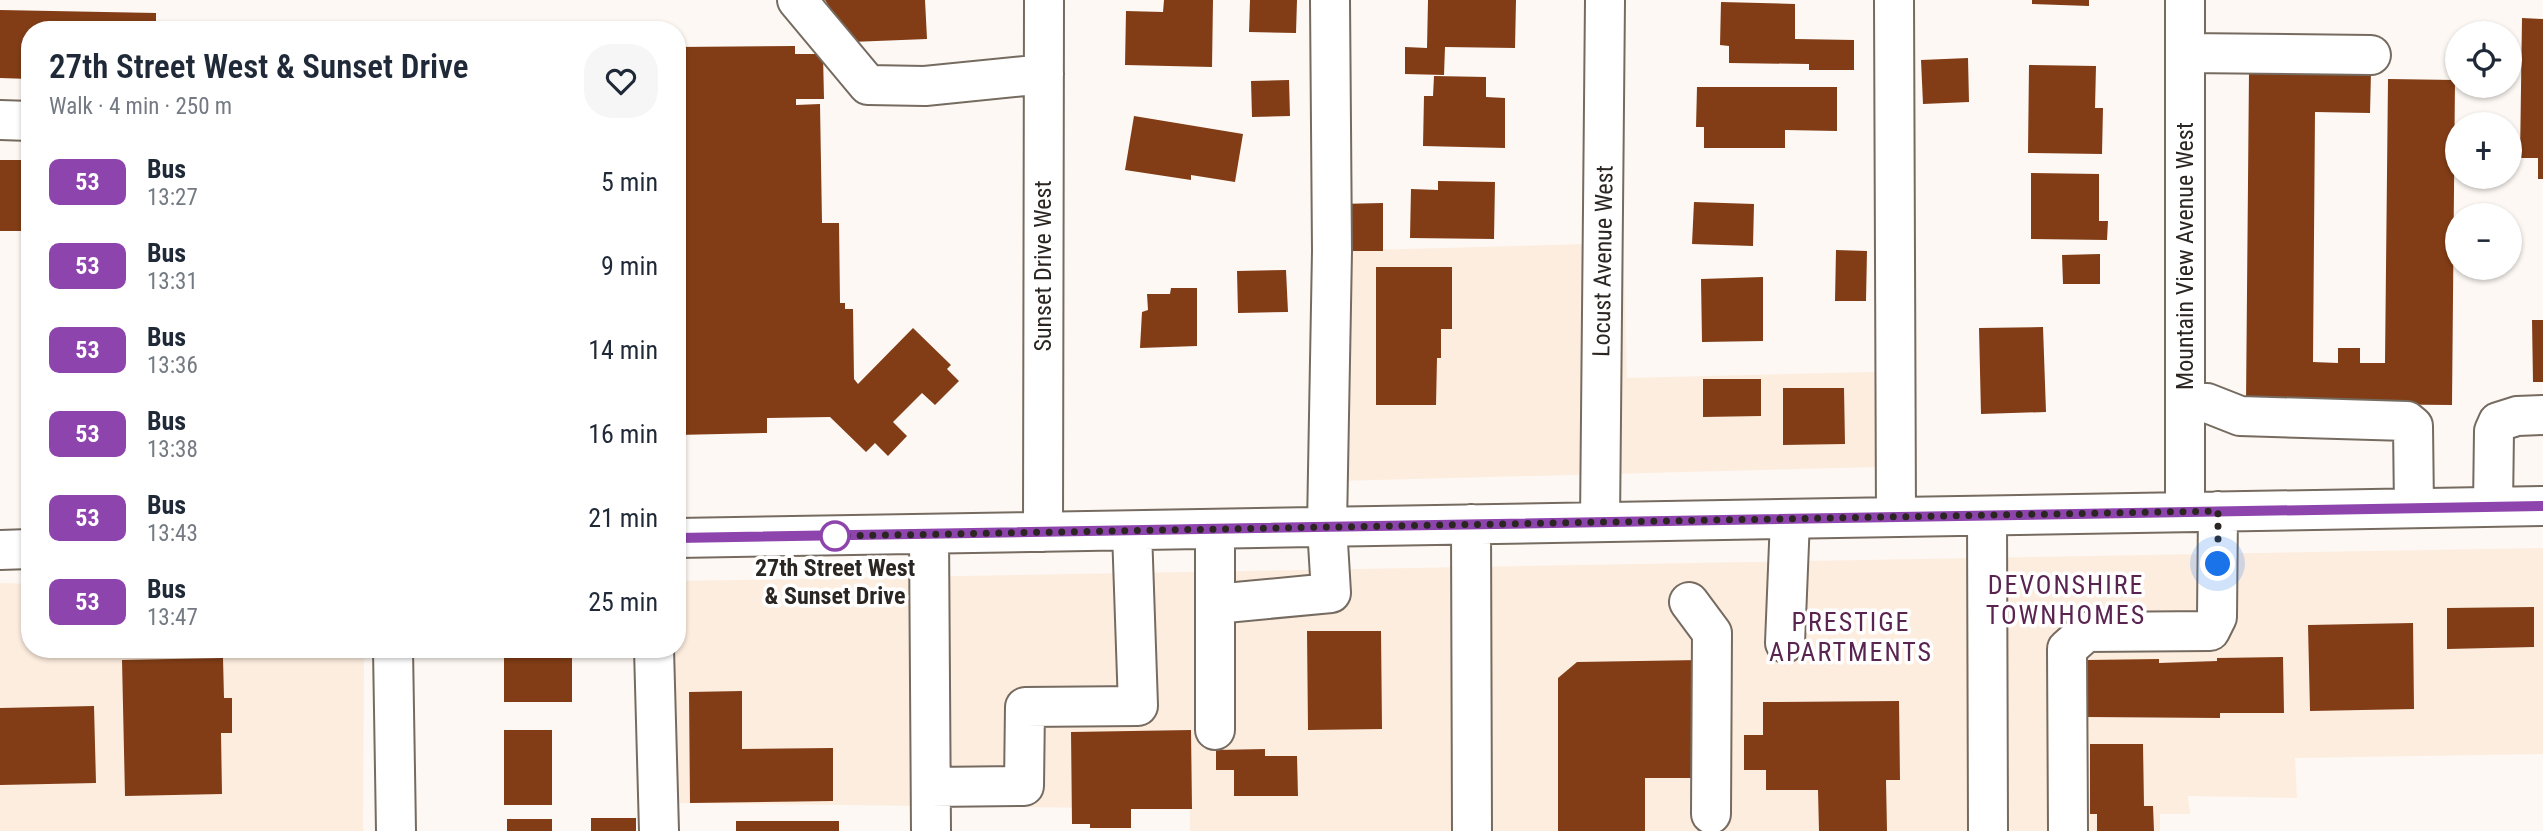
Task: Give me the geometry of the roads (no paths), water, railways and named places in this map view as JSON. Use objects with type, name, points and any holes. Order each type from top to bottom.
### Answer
[{"type":"street","points":[[797,0],[868,85],[925,86],[1044,74]]},
{"type":"street","name":"Sunset Drive West","points":[[1042,532],[1044,0]]},
{"type":"street","points":[[1215,604],[1331,593],[1327,526],[1332,251],[1330,0]]},
{"type":"street","name":"Locust Avenue West","points":[[1600,522],[1605,0]]},
{"type":"street","points":[[1895,0],[1896,517]]},
{"type":"street","name":"Mountain View Avenue West","points":[[2068,831],[2067,649],[2086,632],[2210,631],[2217,617],[2185,403],[2185,0]]},
{"type":"street","points":[[2185,53],[2371,55]]},
{"type":"street","points":[[0,120],[21,121]]},
{"type":"street","points":[[2185,403],[2207,403],[2240,416],[2407,421],[2413,426],[2414,508]]},
{"type":"street","points":[[2493,506],[2494,431],[2498,422],[2517,416],[2543,415]]},
{"type":"street","points":[[686,538],[2543,506]]},
{"type":"street","points":[[1987,516],[1988,831]]},
{"type":"street","points":[[1785,643],[1790,519]]},
{"type":"street","points":[[1471,524],[1472,831]]},
{"type":"street","points":[[1215,529],[1215,730]]},
{"type":"street","points":[[931,787],[1024,786],[1025,708],[1138,706],[1132,531]]},
{"type":"street","points":[[929,534],[931,831]]},
{"type":"street","points":[[0,550],[21,549]]},
{"type":"street","points":[[1689,602],[1712,633],[1711,814]]},
{"type":"street","points":[[393,658],[396,831]]},
{"type":"street","points":[[654,658],[659,831]]},
{"type":"place","name":"27th Street West & Sunset Drive","points":[[835,536]]},
{"type":"district","name":"DEVONSHIRE TOWNHOMES","points":[[2066,600]]},
{"type":"district","name":"PRESTIGE APARTMENTS","points":[[1851,637]]}]
